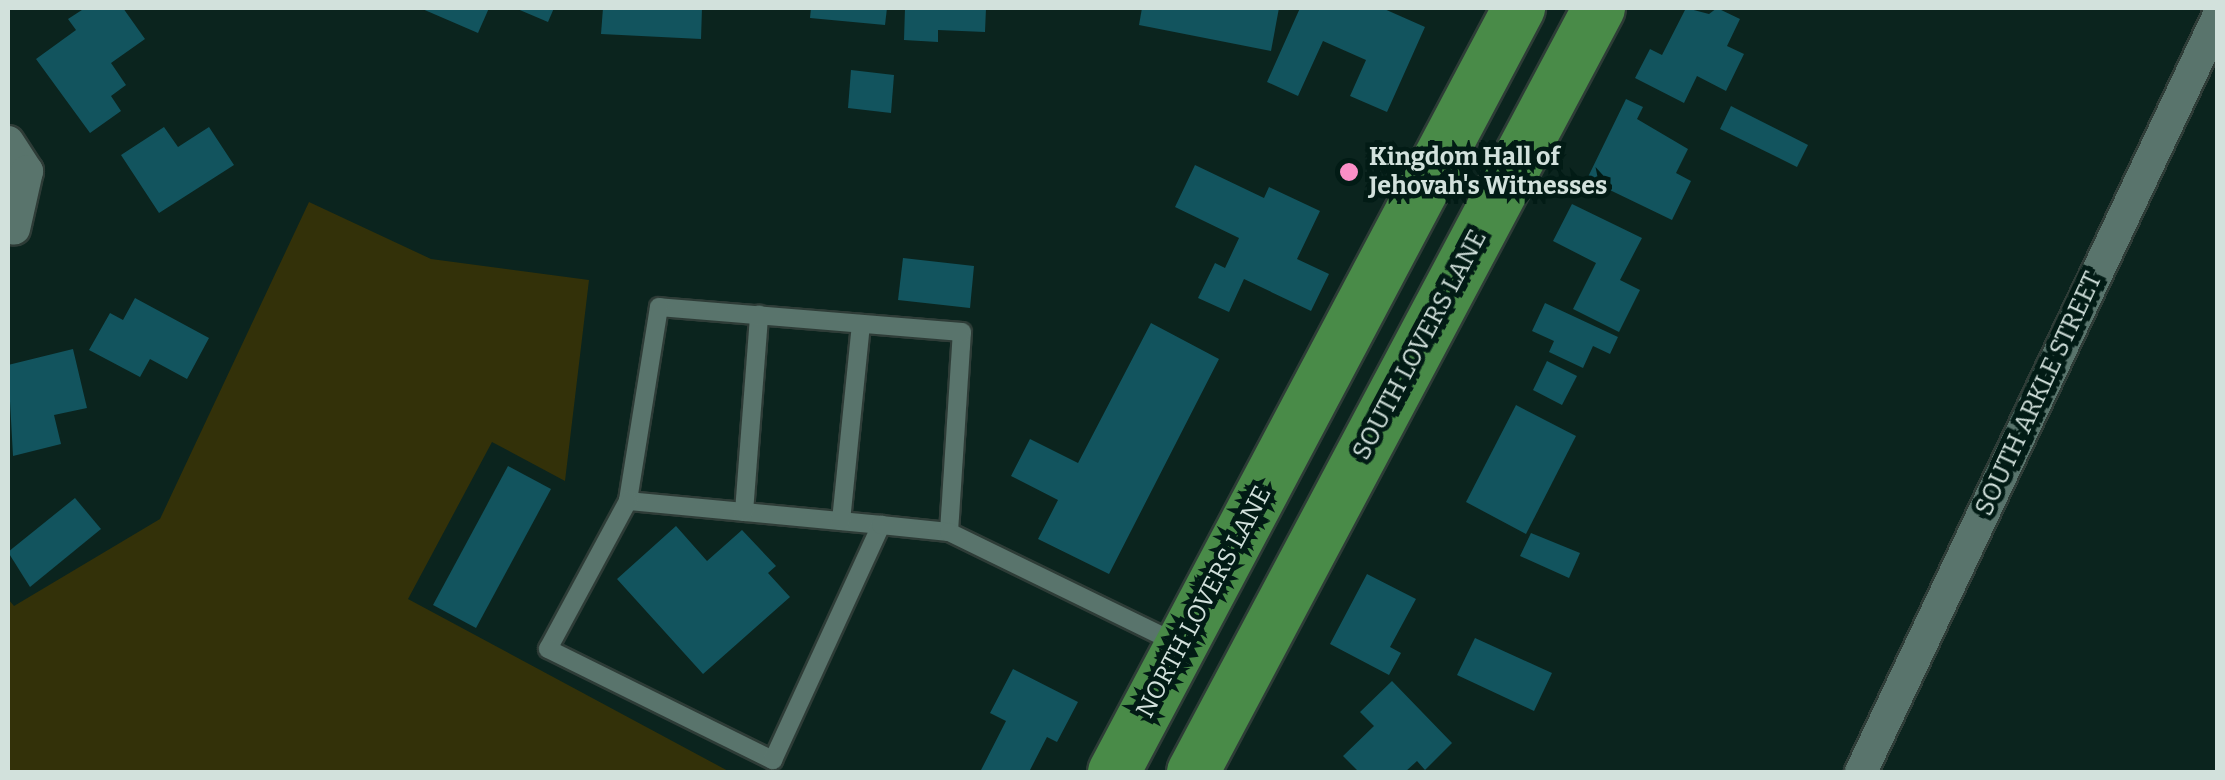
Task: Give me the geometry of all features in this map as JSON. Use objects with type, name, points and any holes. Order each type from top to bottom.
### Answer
[{"type":"main road","name":"NORTH LOVERS LANE","points":[[1114,772],[1519,8]]},
{"type":"main road","name":"SOUTH LOVERS LANE","points":[[1193,772],[1600,8]]},
{"type":"street","name":"SOUTH ARKLE STREET","points":[[1861,772],[2218,17]]},
{"type":"street","points":[[8,142],[26,172],[14,229]]},
{"type":"lane","points":[[881,525],[772,760],[548,649],[628,501],[659,307],[962,332],[949,532]]},
{"type":"lane","points":[[744,512],[759,314]]},
{"type":"lane","points":[[842,521],[861,324]]},
{"type":"lane","points":[[628,501],[949,532],[1182,646]]},
{"type":"shaded area","points":[[309,202],[431,259],[589,280],[565,481],[492,442],[408,599],[730,772],[8,772],[8,599],[14,606],[160,519]]},
{"type":"building","points":[[85,8],[123,8],[145,39],[111,63],[126,85],[111,96],[121,111],[90,133],[36,59],[76,30],[68,19]]},
{"type":"building","points":[[420,8],[489,8],[478,33]]},
{"type":"building","points":[[515,8],[554,8],[548,22]]},
{"type":"building","points":[[603,8],[702,8],[701,39],[601,34]]},
{"type":"building","points":[[811,8],[887,8],[885,25],[810,18]]},
{"type":"building","points":[[905,8],[986,8],[985,32],[938,30],[938,42],[904,40]]},
{"type":"building","points":[[1142,8],[1279,8],[1271,51],[1139,25]]},
{"type":"building","points":[[1300,8],[1382,8],[1425,27],[1387,112],[1350,96],[1366,60],[1323,41],[1298,96],[1267,82]]},
{"type":"building","points":[[1686,8],[1709,14],[1717,8],[1740,19],[1727,46],[1744,54],[1726,91],[1697,76],[1684,103],[1635,78],[1650,49],[1662,55]]},
{"type":"building","points":[[851,70],[894,75],[891,113],[848,108]]},
{"type":"building","points":[[1626,99],[1643,107],[1637,119],[1688,149],[1676,173],[1691,181],[1672,220],[1587,179]]},
{"type":"building","points":[[1731,106],[1808,145],[1797,167],[1720,129]]},
{"type":"building","points":[[164,127],[178,147],[209,127],[234,165],[159,213],[121,155]]},
{"type":"building","points":[[1195,165],[1264,198],[1269,187],[1320,211],[1297,259],[1329,274],[1311,311],[1244,279],[1229,312],[1198,298],[1215,263],[1225,268],[1239,238],[1175,207]]},
{"type":"building","points":[[1572,204],[1642,238],[1620,280],[1640,290],[1619,332],[1573,309],[1596,263],[1553,241]]},
{"type":"building","points":[[903,258],[974,266],[970,308],[898,300]]},
{"type":"building","points":[[135,298],[209,338],[187,379],[150,359],[140,377],[89,350],[110,313],[123,320]]},
{"type":"building","points":[[1545,303],[1618,337],[1610,354],[1593,346],[1583,368],[1549,352],[1554,341],[1532,331]]},
{"type":"building","points":[[1151,323],[1219,359],[1109,574],[1038,539],[1058,500],[1011,476],[1030,439],[1078,463]]},
{"type":"building","points":[[73,349],[87,408],[54,415],[61,444],[13,456],[8,365]]},
{"type":"building","points":[[1547,361],[1577,376],[1562,405],[1533,390]]},
{"type":"building","points":[[1516,405],[1576,436],[1526,534],[1466,502]]},
{"type":"building","points":[[508,466],[551,489],[476,628],[433,605]]},
{"type":"building","points":[[75,498],[101,529],[30,587],[8,552]]},
{"type":"building","points":[[676,526],[707,561],[742,530],[776,566],[768,573],[790,597],[703,674],[617,579]]},
{"type":"building","points":[[1531,533],[1580,553],[1569,578],[1520,556]]},
{"type":"building","points":[[1367,574],[1416,599],[1390,647],[1401,653],[1389,675],[1330,644]]},
{"type":"building","points":[[1475,638],[1552,673],[1534,711],[1457,675]]},
{"type":"building","points":[[1013,669],[1078,702],[1057,742],[1047,737],[1029,772],[980,772],[1006,721],[990,713]]},
{"type":"building","points":[[1392,681],[1452,743],[1425,770],[1417,761],[1405,772],[1359,772],[1343,756],[1374,726],[1360,712]]},
{"type":"place","name":"Kingdom Hall of Jehovah's Witnesses","points":[[1349,172]]}]
